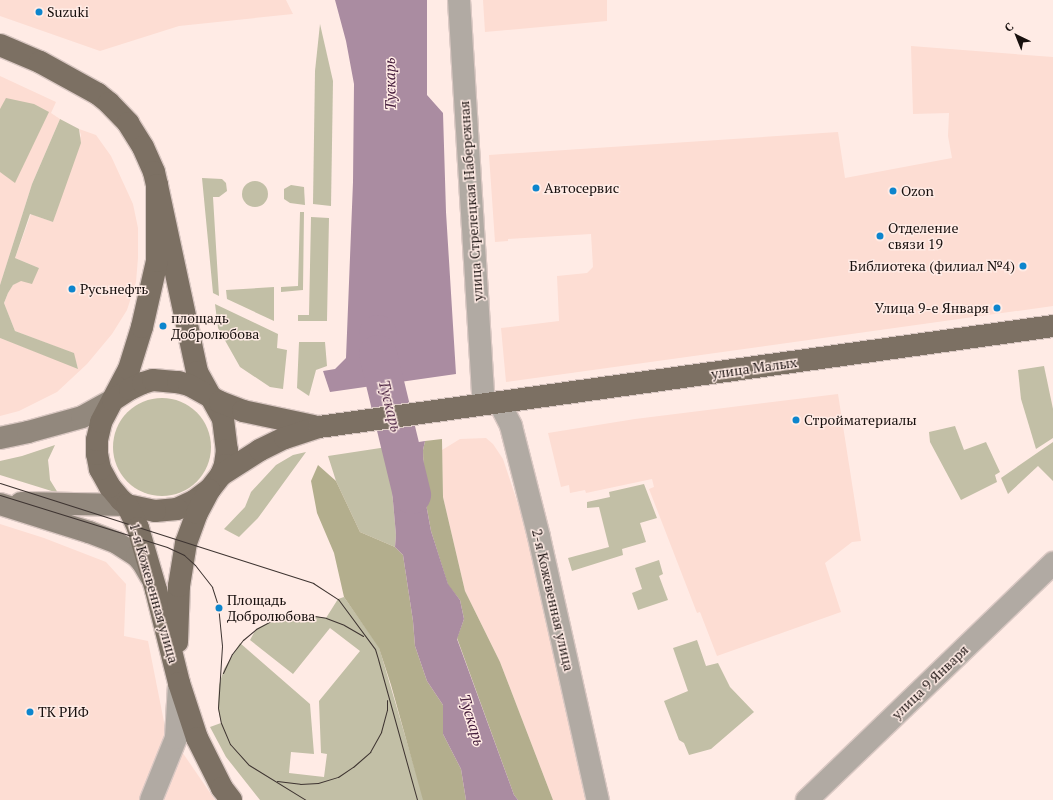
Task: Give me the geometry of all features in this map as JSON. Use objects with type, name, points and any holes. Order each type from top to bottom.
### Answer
[{"type":"main road","points":[[0,45],[40,62],[98,94],[128,123],[150,160],[157,185],[197,372],[208,394],[220,412],[226,434],[227,450],[225,465],[215,482]]},
{"type":"main road","points":[[127,505],[110,487],[100,469],[97,454],[97,440],[101,422],[129,369],[142,327],[157,261],[157,185]]},
{"type":"main road","name":"улица Малых","points":[[319,427],[492,402],[708,375],[1053,326]]},
{"type":"main road","points":[[0,438],[82,417],[130,389],[153,380],[164,380],[189,385],[208,394],[220,402],[243,411],[287,422],[319,427]]},
{"type":"main road","points":[[0,503],[127,505],[155,511],[177,509],[194,501],[215,482],[260,450],[284,438],[319,427]]},
{"type":"main road","name":"1-я Кожевенная улица","points":[[179,683],[176,656],[181,572],[186,542],[197,513],[215,482]]},
{"type":"main road","points":[[0,503],[89,532],[117,543],[137,556],[144,563],[153,580]]},
{"type":"main road","name":"1-я Кожевенная улица","points":[[127,505],[138,528],[153,580],[179,683],[197,738],[222,788],[231,800]]},
{"type":"street","name":"улица Стрелецкая Набережная","points":[[459,0],[492,402]]},
{"type":"street","name":"2-я Кожевенная улица","points":[[492,402],[511,426],[537,530],[598,800]]},
{"type":"street","name":"улица 9 Января","points":[[807,800],[1053,563]]},
{"type":"street","points":[[151,800],[176,738],[179,683]]},
{"type":"shaded area","points":[[0,0],[286,0],[293,14],[179,26],[100,51],[0,16]]},
{"type":"shaded area","points":[[483,0],[607,0],[607,21],[485,32]]},
{"type":"shaded area","points":[[320,24],[333,81],[331,206],[313,204],[315,71]]},
{"type":"shaded area","points":[[911,46],[1053,57],[1053,306],[506,382],[501,328],[559,321],[557,276],[587,273],[593,267],[591,234],[508,239],[508,241],[495,242],[489,155],[838,132],[845,178],[952,158],[948,136],[949,113],[913,114]]},
{"type":"shaded area","points":[[0,76],[56,102],[51,113],[60,119],[32,184],[0,285]]},
{"type":"shaded area","points":[[6,98],[34,104],[49,112],[15,183],[0,172],[0,109]]},
{"type":"shaded area","points":[[60,119],[79,129],[81,143],[53,222],[30,214],[15,258],[39,268],[32,284],[21,281],[13,285],[4,303],[15,331],[74,353],[78,369],[0,338],[0,285],[32,184]]},
{"type":"shaded area","points":[[79,129],[96,135],[111,156],[133,204],[138,228],[136,282],[127,310],[112,334],[87,364],[57,392],[19,411],[0,416],[0,338],[78,368],[73,353],[15,331],[4,303],[13,285],[39,268],[15,258],[31,214],[53,222],[81,135]]},
{"type":"shaded area","points":[[202,178],[222,179],[226,183],[227,191],[219,197],[213,197],[219,296],[213,293]]},
{"type":"shaded area","points":[[255,181],[264,185],[268,194],[264,203],[255,207],[246,203],[242,194],[246,185]]},
{"type":"shaded area","points":[[291,185],[304,187],[305,205],[290,203],[284,199],[284,189]]},
{"type":"shaded area","points":[[300,212],[304,212],[303,290],[281,292],[281,287],[298,286]]},
{"type":"shaded area","points":[[311,217],[329,218],[327,321],[298,321],[298,315],[309,315]]},
{"type":"shaded area","points":[[274,287],[274,321],[227,299],[226,290]]},
{"type":"shaded area","points":[[215,304],[278,334],[277,348],[287,350],[283,389],[270,387],[240,367],[218,328]]},
{"type":"shaded area","points":[[299,342],[325,342],[327,366],[316,370],[309,396],[297,388]]},
{"type":"shaded area","points":[[1044,366],[1053,409],[1053,438],[1036,449],[1021,399],[1018,370]]},
{"type":"shaded area","points":[[838,394],[861,541],[852,542],[825,563],[841,612],[717,656],[700,612],[697,613],[649,489],[654,487],[652,479],[586,493],[585,490],[570,493],[569,485],[561,487],[548,433],[635,419]]},
{"type":"shaded area","points":[[162,398],[172,399],[189,406],[203,420],[210,437],[210,457],[203,474],[189,488],[172,495],[162,496],[152,495],[135,488],[121,474],[114,457],[113,447],[114,437],[121,420],[135,406],[152,399]]},
{"type":"shaded area","points":[[955,426],[964,450],[986,442],[1000,472],[995,475],[997,482],[961,500],[930,442],[929,432]]},
{"type":"shaded area","points":[[486,438],[493,444],[503,459],[524,522],[595,800],[553,800],[500,662],[465,591],[443,497],[442,450],[460,439]]},
{"type":"shaded area","points":[[442,439],[443,497],[465,591],[500,662],[553,800],[518,800],[514,795],[457,638],[464,619],[460,600],[448,585],[431,531],[424,493],[423,450],[425,441]]},
{"type":"shaded area","points":[[1053,442],[1053,481],[1038,466],[1008,494],[1001,478]]},
{"type":"shaded area","points":[[55,445],[48,460],[50,480],[58,493],[0,475],[0,461],[22,456]]},
{"type":"shaded area","points":[[387,447],[391,457],[399,463],[392,490],[396,535],[395,547],[360,532],[336,481],[328,456]]},
{"type":"shaded area","points":[[306,452],[258,518],[239,537],[224,529],[245,507],[251,492],[276,465],[293,455]]},
{"type":"shaded area","points":[[318,465],[336,481],[360,532],[395,547],[403,555],[413,621],[415,646],[427,681],[443,705],[443,734],[461,769],[466,800],[423,800],[391,685],[379,648],[344,597],[334,553],[317,513],[311,481]]},
{"type":"shaded area","points":[[644,484],[657,518],[640,523],[646,542],[622,549],[623,555],[572,571],[568,558],[609,547],[599,507],[587,508],[587,502],[610,497],[609,492]]},
{"type":"shaded area","points":[[0,524],[44,538],[106,562],[126,584],[124,636],[148,641],[165,727],[215,800],[0,800]]},
{"type":"shaded area","points":[[659,560],[663,574],[659,576],[668,600],[638,610],[632,593],[642,589],[635,568]]},
{"type":"shaded area","points":[[344,597],[379,647],[424,800],[260,800],[226,757],[210,727],[221,723],[218,708],[219,685],[224,669],[240,643],[310,704],[314,754],[291,752],[289,773],[324,777],[327,754],[321,753],[319,701],[360,651],[330,628],[293,674],[250,640],[256,629],[273,620],[290,616],[308,615],[326,618],[338,599]]},
{"type":"shaded area","points":[[697,640],[706,666],[718,663],[730,687],[754,712],[711,749],[689,755],[684,743],[679,740],[664,701],[688,691],[673,648]]},
{"type":"water","points":[[335,0],[427,0],[427,95],[443,113],[446,212],[456,374],[330,392],[323,371],[335,369],[346,358],[353,182],[354,84],[346,41]]},
{"type":"water","points":[[425,441],[423,450],[424,493],[431,531],[448,584],[460,600],[464,619],[457,639],[514,795],[518,800],[466,800],[461,769],[443,734],[443,705],[427,681],[415,646],[413,621],[403,555],[395,547],[396,535],[392,490],[399,463],[391,457],[387,447]]},
{"type":"waterway","name":"Тускарь","points":[[378,334],[378,354],[412,495]]},
{"type":"tram line","points":[[0,483],[313,583],[338,599],[375,649],[417,800]]},
{"type":"tram line","points":[[0,495],[167,547],[184,555],[195,565],[212,587],[218,605],[222,646],[218,708],[221,723],[230,744],[249,765],[306,800]]},
{"type":"tram line","points":[[223,673],[232,654],[243,640],[256,629],[273,620],[290,616],[308,615],[326,618],[344,625],[363,636]]},
{"type":"tram line","points":[[277,781],[300,784],[318,783],[338,777],[353,767],[370,752],[381,732],[387,710],[387,700]]},
{"type":"place","name":"Suzuki","points":[[39,12]]},
{"type":"place","name":"Автосервис","points":[[536,188]]},
{"type":"place","name":"Ozon","points":[[893,191]]},
{"type":"place","name":"Отделение связи 19","points":[[880,236]]},
{"type":"place","name":"Библиотека (филиал №4)","points":[[1023,266]]},
{"type":"place","name":"Русьнефть","points":[[72,289]]},
{"type":"place","name":"Улица 9-е Января","points":[[997,308]]},
{"type":"place","name":"площадь Добролюбова","points":[[163,326]]},
{"type":"place","name":"Стройматериалы","points":[[796,420]]},
{"type":"place","name":"Площадь Добролюбова","points":[[219,608]]},
{"type":"place","name":"ТК РИФ","points":[[30,712]]}]
